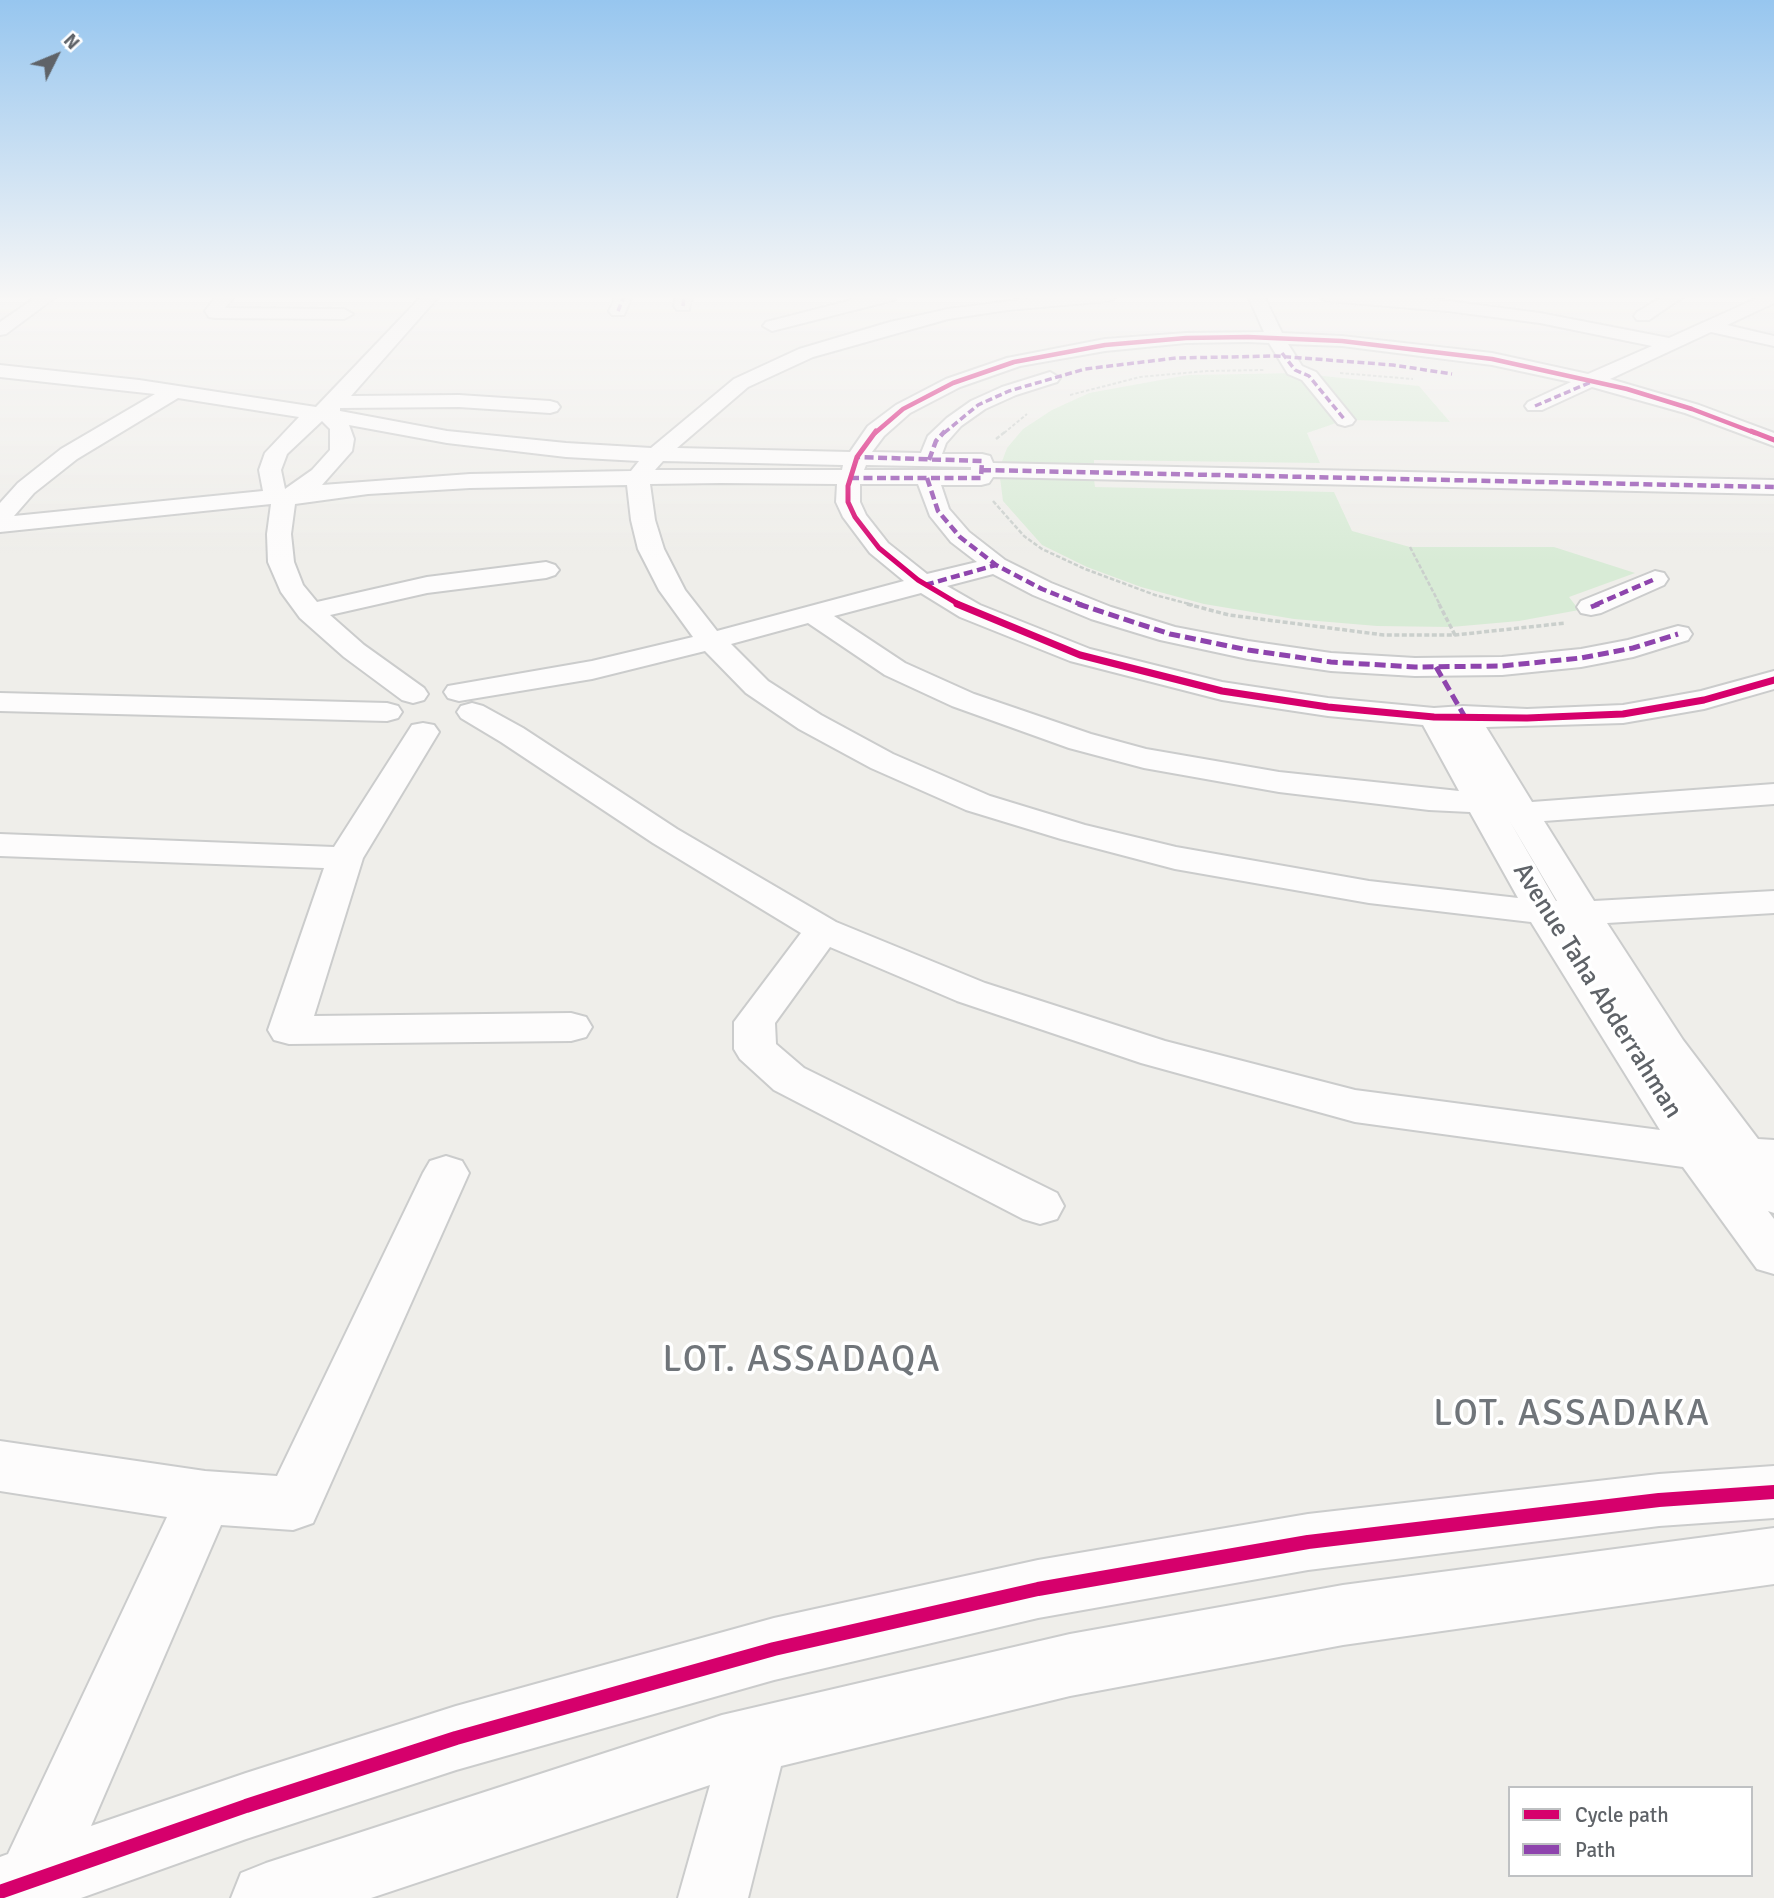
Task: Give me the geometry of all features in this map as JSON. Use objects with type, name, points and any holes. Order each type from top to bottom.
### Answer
[{"type":"street","points":[[112,385],[328,410],[408,430],[488,442],[595,452],[648,465]]},
{"type":"street","points":[[286,499],[270,480],[271,463],[286,441],[328,410],[351,385]]},
{"type":"street","points":[[739,385],[648,465],[643,520],[651,549],[671,590],[711,641],[757,687],[810,722],[882,761],[978,803],[1073,832],[1175,858],[1369,892],[1563,912],[1774,902]]},
{"type":"street","points":[[951,385],[918,400],[876,431],[853,468],[848,502],[865,533],[897,564],[925,585],[1003,626],[1080,655],[1136,671],[1274,700],[1449,717],[1527,718],[1623,714],[1704,700],[1774,680]]},
{"type":"street","points":[[1031,385],[978,405],[954,422],[936,441],[928,469],[927,486],[938,511],[960,537],[996,565],[1042,589],[1101,613],[1170,634],[1248,650],[1331,662],[1436,667],[1470,667],[1581,658],[1633,648],[1678,635]]},
{"type":"street","points":[[1316,385],[1345,420]]},
{"type":"street","points":[[1535,406],[1584,385]]},
{"type":"street","points":[[1609,385],[1692,409],[1774,440]]},
{"type":"street","points":[[0,517],[26,488],[69,454],[174,392]]},
{"type":"street","points":[[328,410],[459,401],[550,407]]},
{"type":"street","points":[[328,410],[341,429],[341,451],[320,475],[286,499],[279,534],[281,562],[290,586],[310,612],[371,665],[413,694]]},
{"type":"street","points":[[0,525],[648,465],[1774,487]]},
{"type":"street","points":[[996,565],[592,670],[562,683],[468,705],[456,724],[423,732],[410,732],[390,725],[386,719],[387,712],[400,699],[437,690],[468,705],[665,836],[823,930],[971,992],[1156,1053],[1355,1106],[1696,1152],[1759,1156]]},
{"type":"street","points":[[310,612],[427,585],[546,570]]},
{"type":"street","points":[[1591,607],[1655,579]]},
{"type":"street","points":[[813,614],[860,648],[906,674],[963,700],[1080,741],[1144,758],[1279,782],[1429,800],[1483,803]]},
{"type":"street","points":[[1436,667],[1449,717]]},
{"type":"street","points":[[0,702],[387,712]]},
{"type":"street","name":"Avenue Taha Abderrahman","points":[[1449,717],[1483,803],[1668,1050],[1759,1156],[1774,1195]]},
{"type":"street","name":"Avenue Taha Abderrahman","points":[[1449,717],[1522,813],[1563,912],[1696,1152],[1774,1255]]},
{"type":"street","points":[[423,732],[345,858],[289,1030],[571,1027]]},
{"type":"street","points":[[1522,813],[1774,794]]},
{"type":"street","points":[[0,845],[345,858]]},
{"type":"street","points":[[823,930],[754,1022],[755,1049],[789,1079],[1040,1206]]},
{"type":"street","points":[[0,1466],[205,1497],[293,1504],[446,1173]]},
{"type":"street","points":[[18,1891],[246,1806],[456,1738],[774,1649],[1038,1588],[1308,1542],[1594,1507],[1774,1492]]},
{"type":"street","points":[[18,1891],[205,1497]]},
{"type":"street","points":[[266,1898],[654,1770],[755,1740],[1070,1665],[1316,1620],[1774,1556]]},
{"type":"street","points":[[713,1898],[755,1740]]},
{"type":"path","points":[[1066,397],[1112,385]]},
{"type":"path","points":[[1032,411],[1021,416],[987,446],[982,470],[996,508],[1024,536],[1042,549],[1085,569],[1155,594],[1229,615],[1384,635],[1455,635],[1598,619],[1591,607]]},
{"type":"path","points":[[1410,547],[1470,667]]},
{"type":"green space","points":[[1135,385],[1405,385],[1419,386],[1450,422],[1345,420],[1307,433],[1320,463],[1094,460],[1094,467],[1001,464],[1007,448],[1023,429],[1052,410],[1089,393]]},
{"type":"green space","points":[[1000,478],[1094,479],[1095,487],[1334,492],[1352,531],[1410,547],[1554,547],[1635,573],[1569,597],[1579,610],[1519,621],[1451,627],[1377,626],[1294,619],[1204,604],[1141,587],[1087,567],[1042,545],[1003,501]]},
{"type":"marked path","points":[[929,460],[936,441],[954,422],[978,405],[1031,385]]},
{"type":"marked path","points":[[1316,385],[1345,420]]},
{"type":"marked path","points":[[1535,406],[1585,385]]},
{"type":"marked path","points":[[850,478],[981,478],[982,461],[857,457]]},
{"type":"marked path","points":[[982,470],[1774,487]]},
{"type":"marked path","points":[[927,478],[938,511],[960,537],[996,565],[1042,589],[1101,613],[1170,634],[1248,650],[1331,662],[1415,667],[1502,666],[1581,658],[1633,648],[1678,634]]},
{"type":"marked path","points":[[925,585],[996,565]]},
{"type":"marked path","points":[[1591,607],[1655,579]]},
{"type":"marked path","points":[[1436,667],[1465,717]]},
{"type":"cycle path","points":[[950,385],[903,409],[876,431],[857,457],[848,486],[848,502],[855,517],[879,548],[918,580],[970,611],[1080,655],[1222,691],[1328,707],[1434,717],[1527,718],[1623,714],[1704,700],[1774,680]]},
{"type":"cycle path","points":[[1607,385],[1692,409],[1774,440]]},
{"type":"cycle path","points":[[0,1892],[246,1806],[456,1738],[774,1649],[1038,1589],[1308,1542],[1659,1500],[1774,1492]]},
{"type":"district","name":"LOT. ASSADAQA","points":[[802,1361]]},
{"type":"district","name":"LOT. ASSADAKA","points":[[1572,1415]]}]
